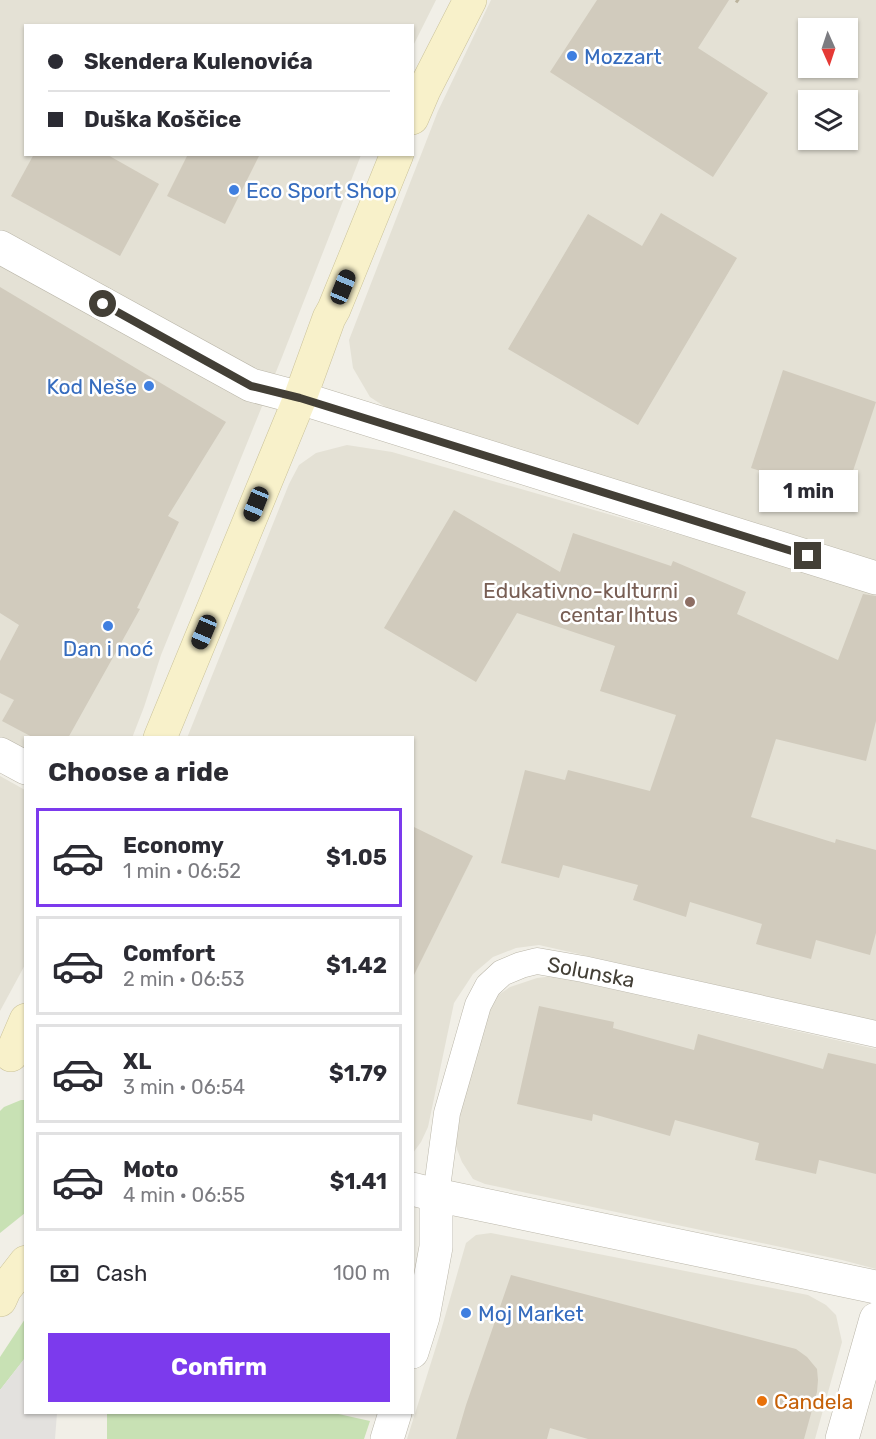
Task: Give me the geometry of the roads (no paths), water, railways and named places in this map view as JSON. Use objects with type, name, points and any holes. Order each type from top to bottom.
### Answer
[{"type":"main road","points":[[414,113],[471,0]]},
{"type":"main road","points":[[161,736],[300,398],[329,318],[396,156]]},
{"type":"main road","points":[[12,1056],[24,1025]]},
{"type":"main road","points":[[0,1300],[5,1289],[24,1265]]},
{"type":"street","points":[[0,246],[251,386],[300,398],[876,578]]},
{"type":"street","points":[[0,754],[24,767]]},
{"type":"street","points":[[414,1346],[423,1317],[436,1246],[424,1192],[876,1287]]},
{"type":"street","points":[[842,1439],[876,1318]]},
{"type":"street","points":[[387,1439],[395,1414]]},
{"type":"lane","name":"Solunska","points":[[424,1192],[478,1005],[488,986],[502,973],[521,965],[537,962],[563,965],[876,1034]]},
{"type":"place","name":"Mozzart","points":[[572,56]]},
{"type":"place","name":"Eco Sport Shop","points":[[234,190]]},
{"type":"place","name":"Kod Neše","points":[[149,386]]},
{"type":"place","name":"Edukativno-kulturni centar Ihtus","points":[[690,602]]},
{"type":"place","name":"Dan i noć","points":[[108,626]]},
{"type":"place","name":"Moj Market","points":[[466,1313]]},
{"type":"place","name":"Candela","points":[[762,1401]]}]
